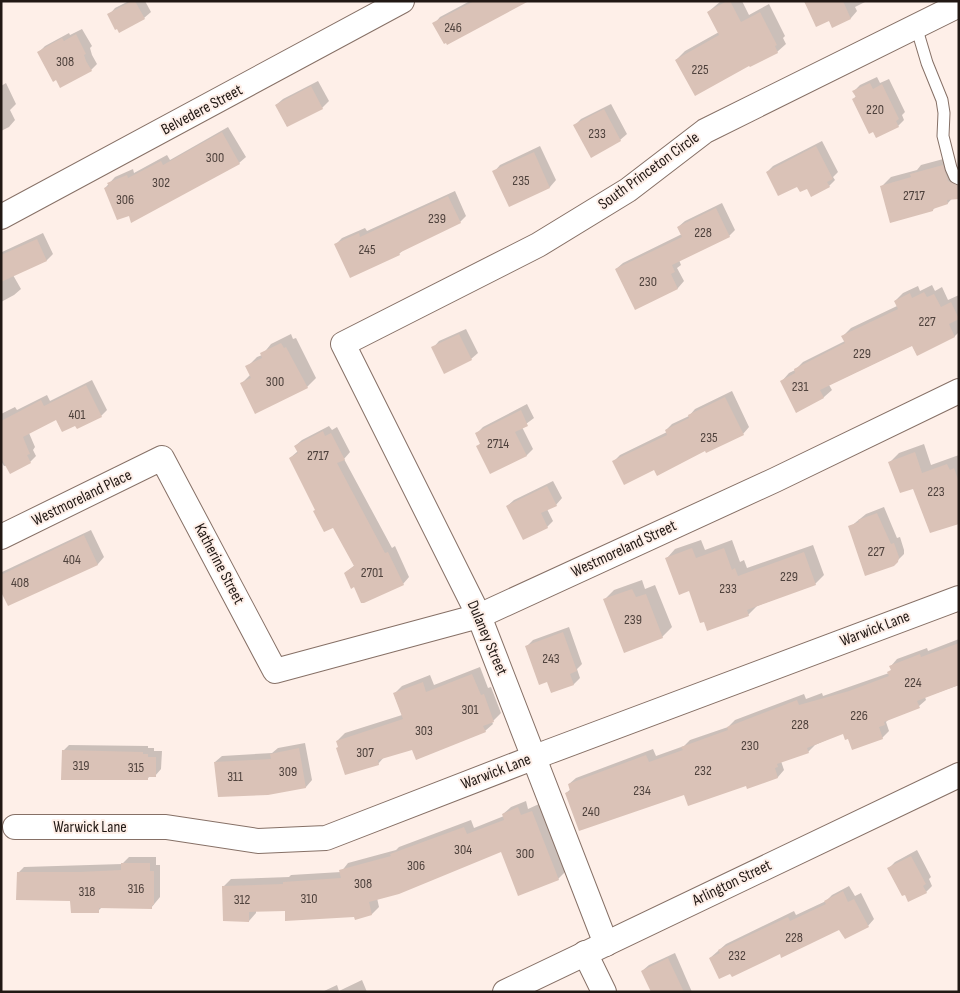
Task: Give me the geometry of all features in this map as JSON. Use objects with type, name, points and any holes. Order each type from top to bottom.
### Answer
[{"type":"street","name":"Belvedere Street","points":[[1,217],[402,1]]},
{"type":"street","name":"South Princeton Circle","points":[[343,344],[538,245],[628,190],[705,131],[959,5]]},
{"type":"street","name":"Dulaney Street","points":[[343,344],[479,616],[534,757],[596,948],[604,992]]},
{"type":"street","name":"Westmoreland Street","points":[[275,671],[479,616],[775,480],[959,391]]},
{"type":"street","name":"Westmoreland Place","points":[[1,537],[162,458]]},
{"type":"street","name":"Katherine Street","points":[[162,458],[275,671]]},
{"type":"street","name":"Warwick Lane","points":[[15,827],[166,827],[258,841],[326,838],[534,757],[959,598]]},
{"type":"street","name":"Arlington Street","points":[[505,992],[959,775]]},
{"type":"lane","points":[[916,26],[927,63],[942,100],[944,113],[943,136],[951,168],[955,177],[959,179]]},
{"type":"building","points":[[135,1],[145,19],[119,33],[117,29],[115,30],[107,14]]},
{"type":"building","points":[[474,1],[529,1],[447,45],[446,43],[444,44],[432,23]]},
{"type":"building","points":[[730,1],[741,22],[760,12],[777,45],[775,46],[778,53],[749,66],[695,96],[675,60],[719,35],[707,12]]},
{"type":"building","points":[[804,1],[843,1],[851,19],[832,28],[829,21],[816,27]]},
{"type":"building","points":[[76,34],[86,54],[84,55],[86,61],[92,71],[60,88],[56,80],[53,82],[37,52],[62,38],[64,41]]},
{"type":"building","points":[[870,83],[873,89],[882,84],[899,119],[896,121],[899,127],[876,138],[873,132],[869,134],[852,99],[856,97],[852,91]]},
{"type":"building","points":[[311,86],[323,109],[287,127],[275,105]]},
{"type":"building","points":[[604,109],[621,141],[591,158],[573,125]]},
{"type":"building","points":[[222,132],[240,164],[131,223],[129,216],[117,220],[104,188],[109,186],[107,183],[127,175],[128,178],[161,161],[163,165]]},
{"type":"building","points":[[816,146],[833,179],[827,182],[830,187],[811,197],[807,189],[800,192],[797,187],[778,196],[766,172]]},
{"type":"building","points":[[534,152],[550,188],[509,207],[492,171]]},
{"type":"building","points":[[943,165],[948,181],[959,186],[959,199],[947,200],[948,204],[933,209],[933,211],[890,223],[880,186],[911,177],[910,174]]},
{"type":"building","points":[[448,196],[461,223],[399,253],[400,255],[350,278],[334,244],[359,233],[360,237]]},
{"type":"building","points":[[716,208],[730,237],[672,265],[675,272],[671,274],[678,289],[635,310],[615,269],[682,237],[677,227]]},
{"type":"building","points":[[37,239],[47,261],[1,282],[1,255]]},
{"type":"building","points":[[924,292],[927,297],[934,294],[941,307],[951,302],[959,319],[949,324],[955,337],[917,356],[912,346],[820,390],[824,398],[796,413],[780,381],[795,373],[794,369],[845,343],[841,336],[898,309],[894,301],[910,293],[912,298]]},
{"type":"building","points":[[459,334],[472,360],[444,374],[431,347]]},
{"type":"building","points":[[281,343],[284,348],[286,347],[308,388],[255,414],[240,383],[251,378],[245,366],[262,358],[260,353]]},
{"type":"building","points":[[86,385],[102,417],[77,429],[75,426],[62,432],[56,420],[23,437],[30,454],[27,455],[31,463],[10,474],[1,458],[1,421],[41,400],[44,406]]},
{"type":"building","points":[[725,397],[744,435],[706,453],[705,451],[657,476],[654,470],[624,485],[612,461],[667,435],[665,430],[689,418],[688,415]]},
{"type":"building","points":[[521,410],[528,426],[515,432],[527,456],[490,474],[476,446],[480,444],[475,433]]},
{"type":"building","points":[[323,431],[325,436],[331,433],[345,460],[337,463],[385,553],[388,552],[404,585],[364,603],[361,603],[354,587],[351,589],[344,573],[354,566],[333,528],[324,532],[289,458],[298,453],[294,446]]},
{"type":"building","points":[[915,452],[922,473],[947,464],[950,470],[954,468],[959,482],[959,524],[930,533],[913,489],[900,493],[888,462]]},
{"type":"building","points":[[547,486],[557,506],[541,513],[548,528],[523,540],[506,506]]},
{"type":"building","points":[[877,513],[891,544],[894,543],[899,557],[898,562],[894,566],[865,576],[848,526]]},
{"type":"building","points":[[84,535],[98,565],[8,606],[1,592],[1,575]]},
{"type":"building","points":[[692,548],[696,558],[724,548],[732,570],[735,568],[738,576],[804,552],[816,585],[747,610],[749,616],[707,631],[704,622],[700,623],[689,591],[679,595],[665,558]]},
{"type":"building","points":[[632,589],[636,597],[646,594],[663,638],[624,653],[603,599]]},
{"type":"building","points":[[563,632],[577,671],[570,674],[574,685],[551,693],[547,682],[539,685],[525,646]]},
{"type":"building","points":[[959,643],[959,685],[917,701],[920,708],[884,722],[885,725],[879,727],[883,739],[852,750],[848,739],[845,740],[843,734],[807,748],[809,753],[777,764],[778,767],[775,768],[778,778],[747,789],[746,786],[688,806],[684,795],[579,831],[565,793],[570,791],[568,784],[646,755],[649,762],[683,750],[681,747],[728,730],[727,727],[797,700],[799,705],[849,691],[889,676],[887,672],[891,670],[889,666],[920,654],[921,657]]},
{"type":"building","points":[[472,674],[481,695],[484,694],[494,722],[483,726],[486,732],[416,760],[412,750],[378,760],[379,765],[345,775],[336,748],[338,747],[336,741],[403,719],[393,693],[423,682],[426,692]]},
{"type":"building","points":[[299,748],[306,788],[268,795],[218,797],[214,762],[271,759],[270,754]]},
{"type":"building","points":[[62,750],[143,752],[143,754],[148,754],[148,757],[156,757],[156,777],[148,777],[148,780],[61,780]]},
{"type":"building","points":[[518,807],[521,815],[532,811],[559,880],[518,896],[501,852],[399,894],[369,902],[372,915],[355,920],[354,917],[285,921],[285,911],[249,912],[249,922],[223,921],[222,886],[283,884],[283,882],[341,878],[339,870],[391,856],[390,854],[464,827],[467,834],[504,820],[502,814]]},
{"type":"building","points":[[911,856],[926,884],[923,886],[927,893],[908,902],[905,895],[902,896],[887,868]]},
{"type":"building","points":[[121,863],[150,863],[150,871],[154,871],[154,905],[152,905],[152,909],[99,908],[99,913],[71,913],[70,901],[16,900],[17,872],[121,870]]},
{"type":"building","points":[[843,891],[848,902],[854,899],[869,927],[845,939],[839,930],[781,958],[780,954],[732,977],[730,974],[719,979],[709,958],[720,953],[718,950],[788,917],[790,921],[826,904],[824,901]]},
{"type":"building","points":[[668,958],[684,992],[651,992],[641,971]]}]
